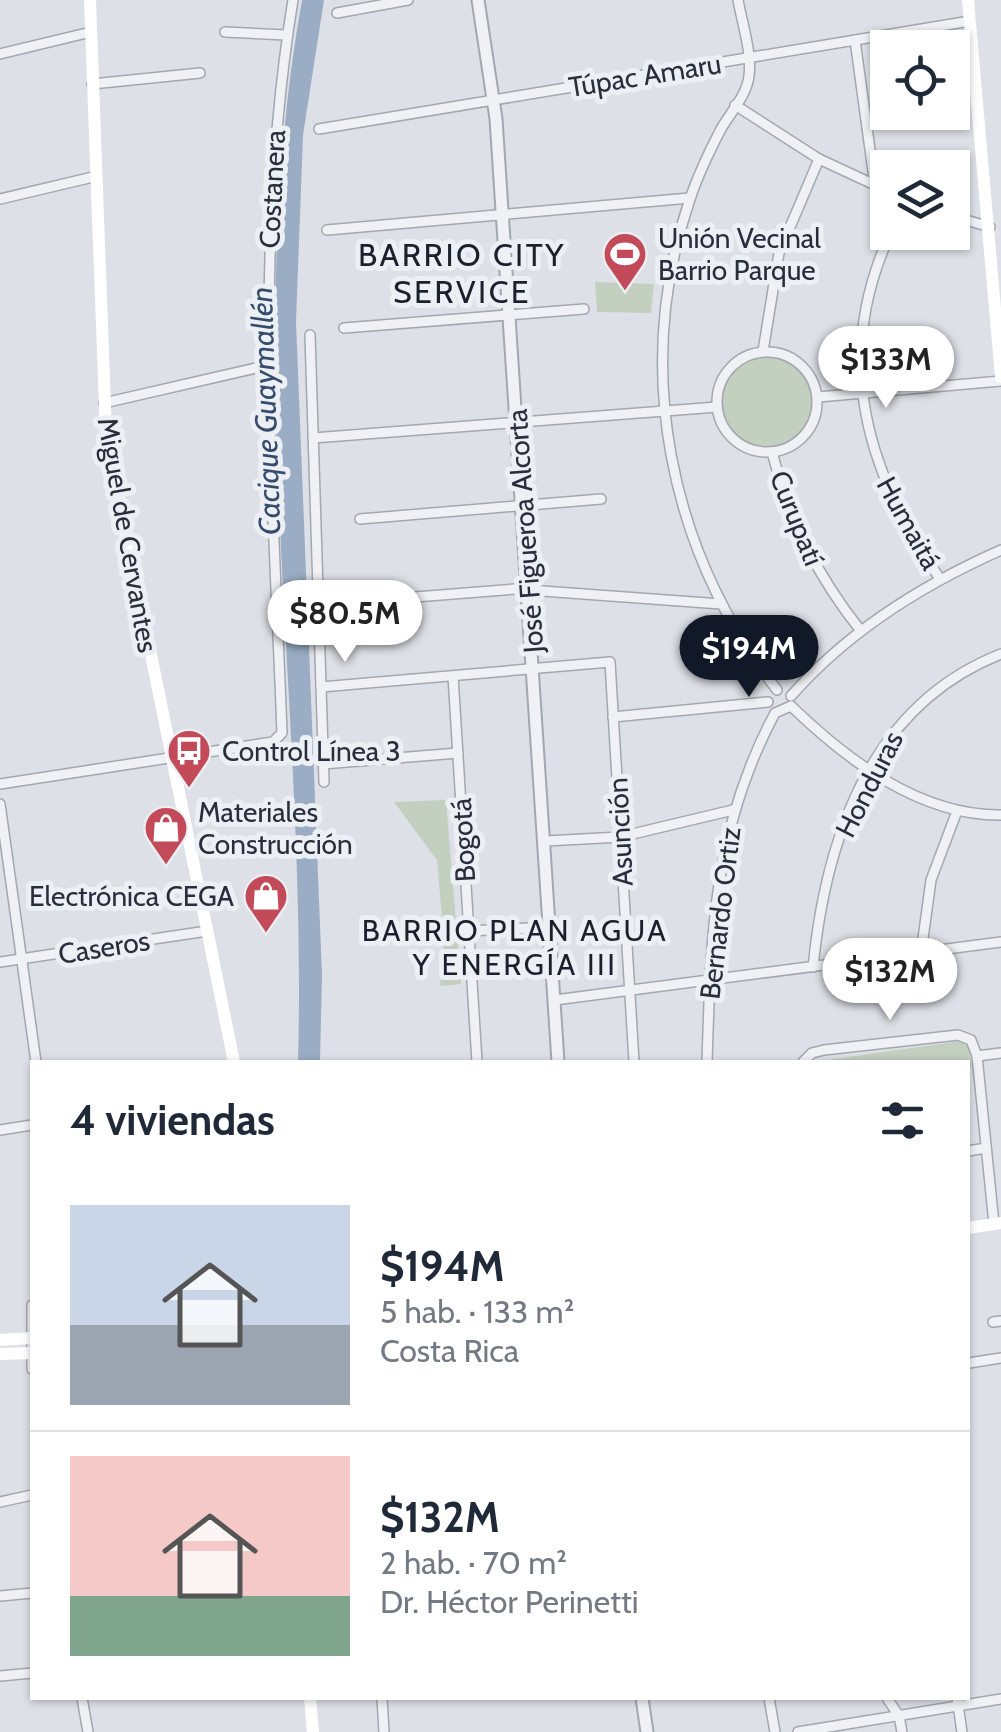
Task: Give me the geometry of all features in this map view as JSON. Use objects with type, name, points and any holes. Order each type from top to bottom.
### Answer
[{"type":"main road","name":"Miguel de Cervantes","points":[[90,0],[93,177],[108,450],[234,1060]]},
{"type":"main road","points":[[968,0],[1001,379]]},
{"type":"main road","points":[[970,1228],[998,1223]]},
{"type":"main road","points":[[0,1340],[30,1346]]},
{"type":"main road","points":[[0,1354],[30,1346]]},
{"type":"main road","points":[[313,1700],[316,1732]]},
{"type":"street","name":"Costanera","points":[[170,758],[279,738],[269,365],[270,190],[293,0]]},
{"type":"street","points":[[337,13],[362,4],[408,0]]},
{"type":"street","name":"José Figueroa Alcorta","points":[[478,0],[494,100],[530,590],[558,1060]]},
{"type":"street","points":[[738,0],[749,78],[690,198],[666,314],[664,411],[679,500],[721,604],[777,690],[831,744],[869,770],[957,811],[1001,815]]},
{"type":"street","name":"Túpac Amaru","points":[[319,130],[970,21]]},
{"type":"street","points":[[0,54],[90,32]]},
{"type":"street","points":[[226,32],[287,35]]},
{"type":"street","points":[[856,40],[871,150]]},
{"type":"street","points":[[92,84],[200,73]]},
{"type":"street","points":[[735,106],[819,159],[870,183]]},
{"type":"street","points":[[763,351],[767,304],[779,253],[819,159]]},
{"type":"street","points":[[0,199],[93,177]]},
{"type":"street","points":[[327,230],[690,198]]},
{"type":"street","points":[[970,221],[990,227]]},
{"type":"street","name":"Humaitá","points":[[885,250],[866,306],[864,393],[872,442],[886,490],[940,579]]},
{"type":"street","points":[[344,328],[584,309]]},
{"type":"street","points":[[310,334],[324,782]]},
{"type":"street","points":[[763,351],[794,358],[814,382],[818,397],[811,428],[788,448],[772,452],[735,441],[717,408],[723,376],[748,355],[763,351]]},
{"type":"street","points":[[104,403],[269,365]]},
{"type":"street","points":[[818,397],[1001,379]]},
{"type":"street","points":[[313,438],[717,408]]},
{"type":"street","name":"Curupatí","points":[[772,452],[788,507],[809,556],[861,631]]},
{"type":"street","points":[[360,519],[601,499]]},
{"type":"street","points":[[768,702],[776,713],[861,631],[940,579],[1001,550]]},
{"type":"street","points":[[364,601],[530,590],[721,604]]},
{"type":"street","name":"Honduras","points":[[813,967],[828,877],[869,770],[892,730],[921,700],[959,673],[1001,654]]},
{"type":"street","name":"Asunción","points":[[535,669],[610,662],[634,1060]]},
{"type":"street","points":[[321,687],[535,669]]},
{"type":"street","name":"Bogotá","points":[[453,676],[477,1060]]},
{"type":"street","points":[[613,716],[768,702],[777,690]]},
{"type":"street","name":"Bernardo Ortiz","points":[[707,1060],[717,896],[733,810],[748,767],[776,713]]},
{"type":"street","points":[[323,764],[458,753]]},
{"type":"street","points":[[0,784],[170,758]]},
{"type":"street","points":[[0,804],[36,1060]]},
{"type":"street","points":[[546,841],[620,837],[733,810]]},
{"type":"street","points":[[921,952],[931,880],[957,811]]},
{"type":"street","points":[[468,932],[551,927]]},
{"type":"street","name":"Caseros","points":[[0,962],[207,931]]},
{"type":"street","points":[[555,1000],[1001,942]]},
{"type":"street","points":[[805,1059],[958,1035],[971,1040],[977,1056],[973,1076],[998,1223]]},
{"type":"street","points":[[977,1056],[1001,1053]]},
{"type":"street","points":[[0,1130],[30,1125]]},
{"type":"street","points":[[970,1151],[986,1148]]},
{"type":"street","points":[[970,1363],[1001,1358]]},
{"type":"street","points":[[0,1502],[30,1495]]},
{"type":"street","points":[[0,1596],[30,1592]]},
{"type":"street","points":[[0,1676],[30,1673]]},
{"type":"street","points":[[798,1732],[958,1702],[1001,1699]]},
{"type":"street","points":[[82,1700],[88,1732]]},
{"type":"street","points":[[382,1700],[384,1732]]},
{"type":"street","points":[[642,1700],[647,1732]]},
{"type":"street","points":[[769,1700],[775,1732]]},
{"type":"street","points":[[888,1700],[899,1716],[902,1732]]},
{"type":"street","points":[[958,1702],[962,1732]]},
{"type":"green space","name":"Unión Vecinal Barrio Parque","points":[[595,282],[654,284],[651,313],[597,312]]},
{"type":"green space","points":[[767,352],[786,355],[803,366],[814,383],[814,421],[803,438],[786,449],[767,452],[748,449],[731,438],[720,421],[717,402],[720,383],[731,366],[748,355]]},
{"type":"green space","points":[[446,800],[461,984],[440,986],[444,941],[437,860],[394,802]]},
{"type":"green space","points":[[961,1041],[969,1048],[972,1066],[970,1068],[970,1060],[826,1060]]},
{"type":"water","points":[[302,0],[324,0],[303,135],[296,322],[322,975],[320,1060],[298,1060],[294,796],[276,397],[276,264],[284,132]]},
{"type":"place","name":"Unión Vecinal Barrio Parque","points":[[625,292]]},
{"type":"place","name":"Control Línea 3","points":[[189,789]]},
{"type":"place","name":"Materiales Construcción","points":[[166,866]]},
{"type":"place","name":"Electrónica CEGA","points":[[266,934]]},
{"type":"district","name":"BARRIO CITY SERVICE","points":[[462,274]]},
{"type":"district","name":"BARRIO PLAN AGUA Y ENERGÍA III","points":[[515,948]]},
{"type":"water label","name":"Cacique Guaymallén","points":[[266,411]]}]
